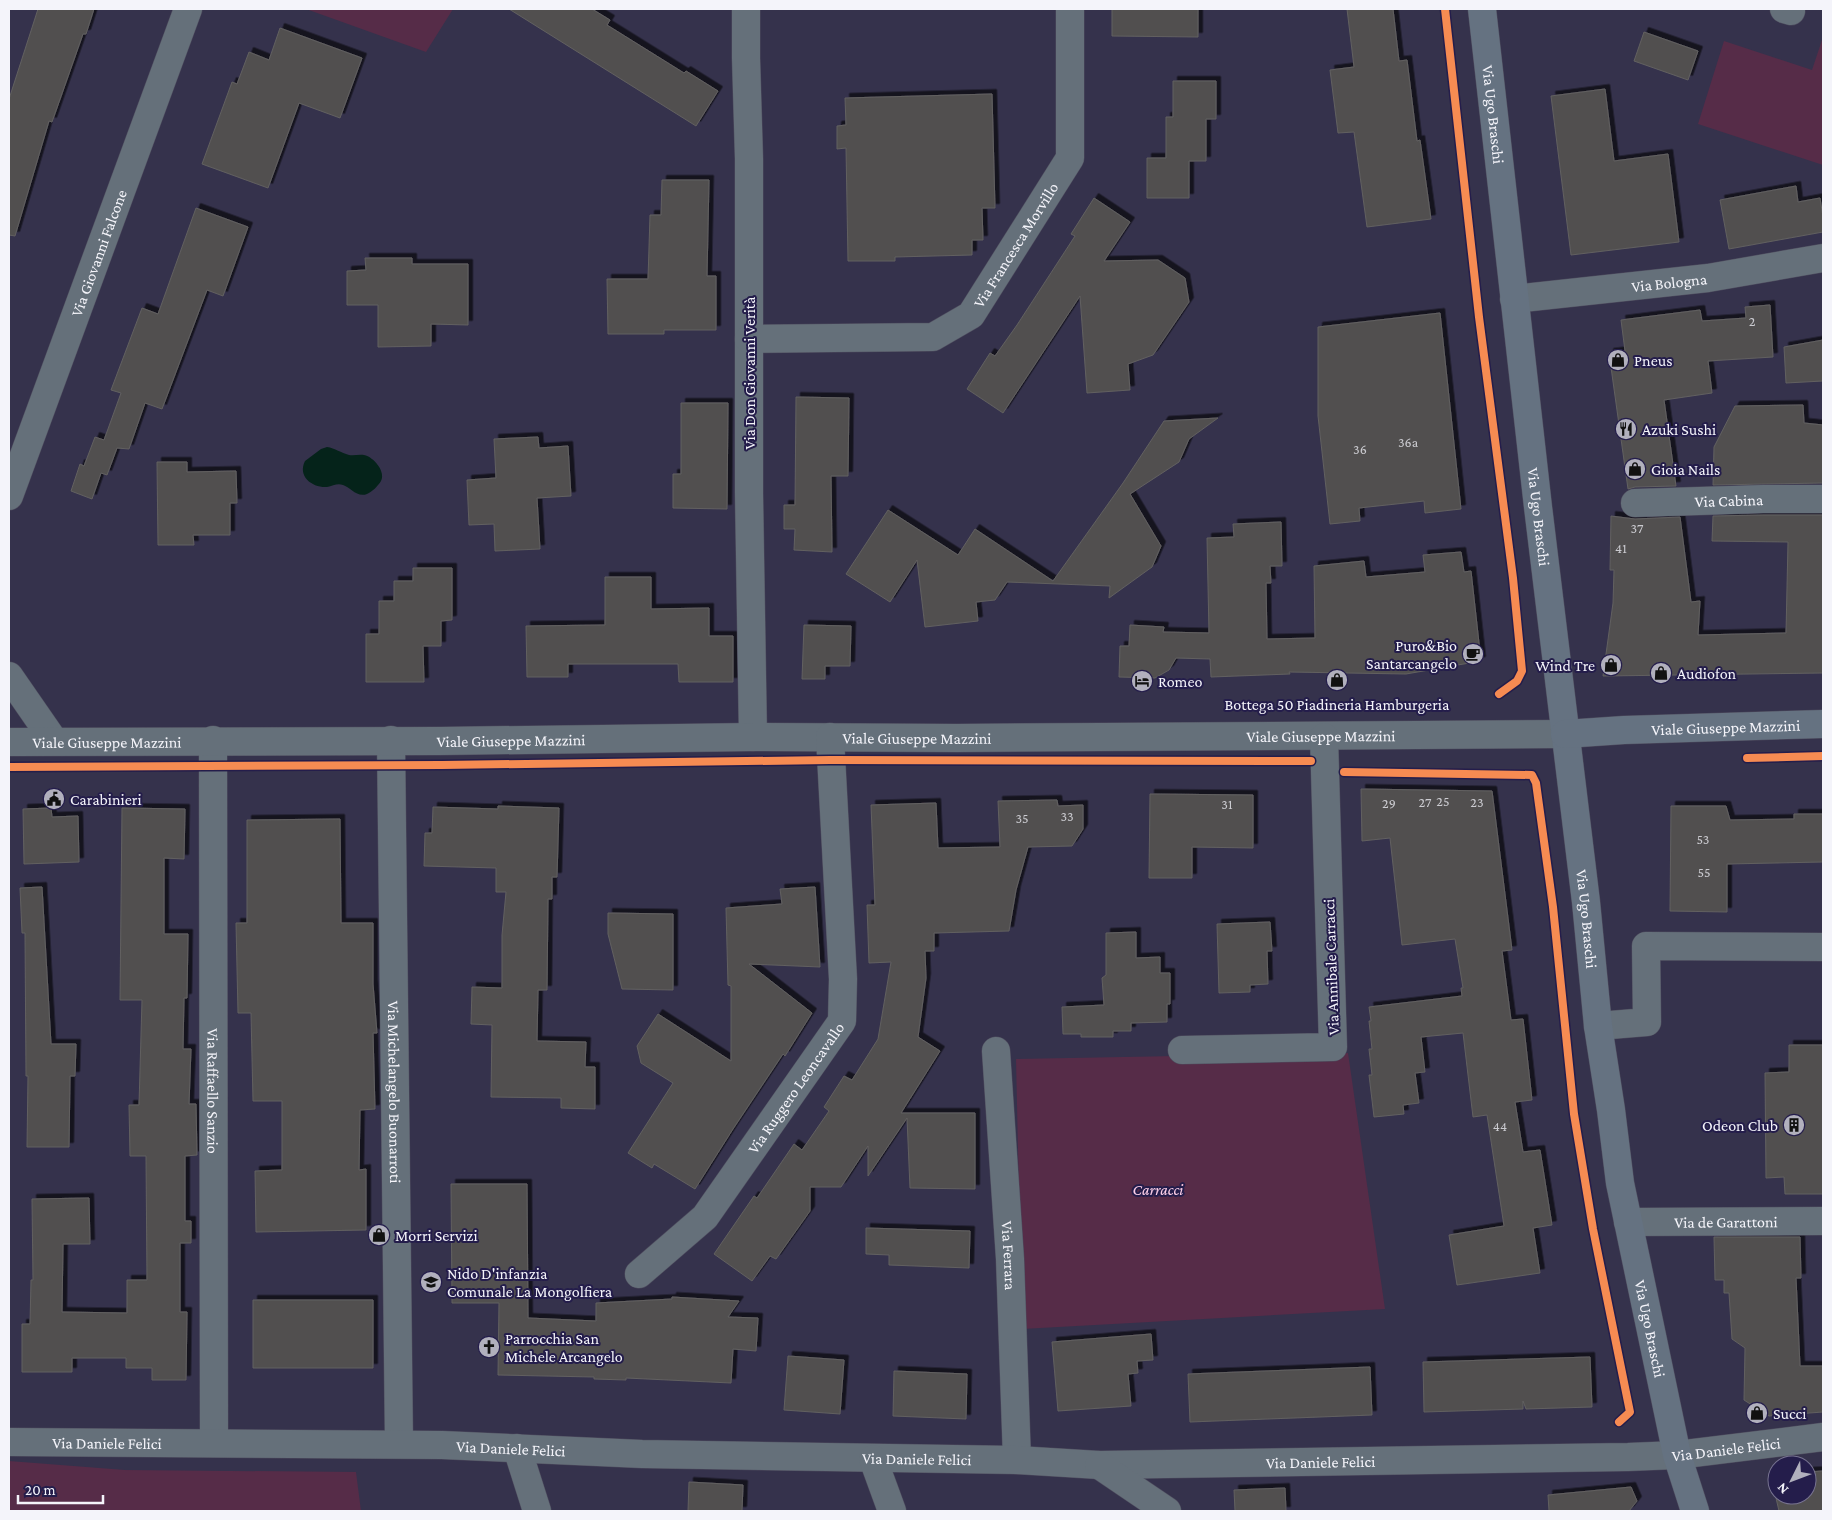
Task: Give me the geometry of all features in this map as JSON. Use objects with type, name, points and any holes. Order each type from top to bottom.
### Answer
[{"type":"main road","name":"Via Ugo Braschi","points":[[1482,9],[1514,299],[1586,902],[1598,1026],[1620,1183],[1677,1455],[1695,1511]]},
{"type":"main road","name":"Viale Giuseppe Mazzini","points":[[1565,734],[1823,724]]},
{"type":"street","name":"Via Giovanni Falcone","points":[[9,496],[188,9]]},
{"type":"street","name":"Via Don Giovanni Verità","points":[[746,9],[750,339],[749,493],[753,737]]},
{"type":"street","name":"Via Francesca Morvillo","points":[[750,339],[933,337],[971,315],[1070,158],[1070,9]]},
{"type":"street","name":"Via Bologna","points":[[1514,299],[1708,278],[1823,258]]},
{"type":"street","name":"Via Cabina","points":[[1635,503],[1823,499]]},
{"type":"street","points":[[9,676],[54,741]]},
{"type":"street","name":"Viale Giuseppe Mazzini","points":[[9,742],[753,737],[1324,737],[1565,734]]},
{"type":"street","name":"Via Ruggero Leoncavallo","points":[[639,1274],[704,1217],[842,1021],[842,979],[830,737]]},
{"type":"street","name":"Via Annibale Carracci","points":[[1182,1050],[1333,1047],[1324,737]]},
{"type":"street","name":"Via Raffaello Sanzio","points":[[213,740],[214,1443]]},
{"type":"street","name":"Via Michelangelo Buonarroti","points":[[391,740],[399,1444]]},
{"type":"street","points":[[1598,1026],[1647,1022],[1646,946],[1823,947]]},
{"type":"street","name":"Via Ferrara","points":[[996,1051],[1010,1259],[1017,1460]]},
{"type":"street","name":"Via de Garattoni","points":[[1628,1222],[1823,1221]]},
{"type":"street","name":"Via Daniele Felici","points":[[9,1442],[399,1444],[649,1454],[1017,1460],[1099,1465],[1677,1455],[1823,1437]]},
{"type":"street","points":[[518,1448],[537,1511]]},
{"type":"street","points":[[873,1459],[892,1511]]},
{"type":"street","points":[[1099,1465],[1167,1511]]},
{"type":"green space","points":[[306,9],[453,9],[426,52]]},
{"type":"green space","points":[[1823,37],[1823,165],[1698,124],[1724,41],[1812,70]]},
{"type":"green space","name":"Carracci","points":[[1348,1053],[1385,1309],[1022,1329],[1016,1059]]},
{"type":"green space","points":[[9,1461],[125,1470],[356,1472],[361,1511],[9,1511]]},
{"type":"shaded area","points":[[327,447],[349,455],[364,455],[372,459],[382,473],[381,481],[377,487],[367,494],[360,495],[341,484],[322,487],[308,480],[303,472],[305,461],[321,449]]},
{"type":"building","points":[[38,9],[94,9],[86,34],[83,34],[52,122],[49,121],[15,236],[9,235],[9,99]]},
{"type":"building","points":[[509,9],[592,9],[610,20],[607,25],[684,73],[686,71],[718,91],[696,126]]},
{"type":"building","points":[[1112,9],[1198,9],[1198,37],[1112,36]]},
{"type":"building","points":[[1347,9],[1393,9],[1399,61],[1407,60],[1417,141],[1420,140],[1431,219],[1367,227],[1354,132],[1338,133],[1330,70],[1354,67]]},
{"type":"building","points":[[280,28],[362,58],[340,118],[299,103],[268,188],[202,164],[232,82],[237,84],[249,52],[269,60]]},
{"type":"building","points":[[1644,32],[1698,51],[1688,80],[1634,61]]},
{"type":"building","points":[[1173,81],[1216,81],[1216,119],[1206,119],[1206,161],[1189,161],[1189,198],[1147,198],[1147,158],[1166,158],[1166,117],[1173,117]]},
{"type":"building","points":[[1605,89],[1614,161],[1668,154],[1679,242],[1571,255],[1551,96]]},
{"type":"building","points":[[992,94],[995,208],[982,208],[983,240],[972,240],[972,255],[895,257],[895,261],[848,261],[846,148],[837,149],[837,126],[846,125],[845,98]]},
{"type":"building","points":[[662,180],[709,180],[707,276],[716,276],[716,330],[664,330],[664,334],[608,334],[607,279],[648,279],[650,215],[661,215]]},
{"type":"building","points":[[1796,186],[1798,202],[1820,198],[1823,232],[1729,249],[1720,200]]},
{"type":"building","points":[[1094,198],[1130,222],[1104,261],[1158,260],[1185,278],[1189,302],[1153,355],[1128,364],[1130,390],[1087,393],[1080,296],[1003,413],[967,389],[990,353],[995,356],[1017,325],[1075,236],[1071,234]]},
{"type":"building","points":[[196,208],[248,227],[223,296],[207,290],[162,409],[145,403],[129,449],[117,448],[107,475],[101,473],[92,499],[71,491],[80,464],[84,466],[95,437],[104,440],[121,393],[111,390],[142,308],[158,314]]},
{"type":"building","points":[[365,258],[412,258],[412,264],[468,264],[468,325],[431,324],[431,346],[378,347],[378,305],[347,305],[347,271],[366,270]]},
{"type":"building","points":[[1770,305],[1773,357],[1708,361],[1712,393],[1664,400],[1676,486],[1635,487],[1628,489],[1609,353],[1625,351],[1621,320],[1700,310],[1702,321],[1746,318],[1745,307]]},
{"type":"building","points":[[1440,313],[1461,509],[1425,513],[1424,501],[1359,508],[1360,521],[1330,524],[1318,416],[1318,327]]},
{"type":"building","points":[[1823,340],[1823,381],[1786,383],[1784,347]]},
{"type":"building","points":[[796,397],[849,398],[848,476],[831,476],[832,552],[794,550],[795,529],[784,529],[784,505],[795,505]]},
{"type":"building","points":[[681,403],[728,403],[727,509],[673,508],[673,474],[681,474]]},
{"type":"building","points":[[1803,405],[1804,423],[1823,425],[1823,483],[1713,485],[1714,447],[1735,406]]},
{"type":"building","points":[[1218,418],[1189,439],[1179,462],[1130,494],[1161,546],[1152,567],[1109,598],[1110,586],[1007,582],[995,600],[976,602],[978,621],[925,627],[917,560],[890,602],[846,574],[888,510],[958,555],[975,529],[1053,581],[1123,483],[1164,421]]},
{"type":"building","points":[[538,437],[539,448],[568,446],[571,496],[537,498],[540,549],[495,551],[494,524],[469,525],[467,480],[496,478],[494,439]]},
{"type":"building","points":[[157,462],[187,462],[187,472],[236,471],[237,503],[230,503],[230,535],[193,535],[194,545],[158,545]]},
{"type":"building","points":[[1823,515],[1823,673],[1603,676],[1613,603],[1614,570],[1610,570],[1611,516],[1635,519],[1680,517],[1691,602],[1700,601],[1698,635],[1786,633],[1788,542],[1712,541],[1713,516]]},
{"type":"building","points":[[1281,522],[1282,566],[1270,566],[1271,583],[1266,583],[1267,639],[1315,638],[1314,566],[1364,561],[1366,577],[1425,572],[1423,555],[1461,552],[1464,572],[1471,571],[1481,661],[1406,674],[1289,672],[1290,674],[1211,677],[1210,659],[1176,658],[1169,670],[1155,678],[1119,677],[1120,646],[1129,646],[1130,625],[1164,627],[1163,632],[1209,633],[1207,538],[1234,537],[1233,524]]},
{"type":"building","points":[[413,568],[452,568],[452,620],[441,621],[441,646],[423,646],[424,682],[366,682],[366,634],[379,634],[379,601],[394,601],[394,581],[413,581]]},
{"type":"building","points":[[605,577],[651,577],[651,609],[709,608],[709,636],[733,636],[733,682],[679,682],[678,664],[568,664],[568,677],[527,677],[526,626],[605,625]]},
{"type":"building","points":[[804,625],[851,626],[850,666],[825,666],[825,679],[802,679]]},
{"type":"building","points":[[1361,789],[1492,791],[1512,950],[1502,951],[1511,1020],[1523,1019],[1532,1100],[1515,1102],[1523,1152],[1540,1150],[1552,1225],[1533,1228],[1540,1273],[1457,1285],[1449,1235],[1504,1226],[1487,1115],[1473,1117],[1463,1033],[1421,1037],[1425,1072],[1415,1073],[1419,1103],[1403,1105],[1404,1114],[1374,1117],[1369,1075],[1372,1075],[1369,1049],[1372,1049],[1369,1007],[1462,996],[1461,988],[1463,988],[1455,939],[1402,945],[1390,838],[1362,841]]},
{"type":"building","points":[[1150,794],[1253,795],[1253,848],[1192,847],[1192,878],[1149,878]]},
{"type":"building","points":[[1057,800],[1058,806],[1083,805],[1083,829],[1072,846],[1028,847],[1016,890],[1009,931],[934,933],[934,951],[925,951],[926,978],[918,1037],[940,1051],[901,1113],[975,1113],[975,1189],[910,1188],[907,1118],[868,1176],[868,1146],[841,1187],[810,1187],[810,1211],[776,1259],[770,1256],[752,1281],[714,1254],[754,1196],[757,1198],[794,1144],[802,1150],[829,1111],[824,1107],[844,1076],[852,1080],[878,1039],[891,962],[869,963],[867,905],[875,905],[871,805],[936,803],[938,848],[1000,847],[998,801]]},
{"type":"building","points":[[498,806],[559,808],[557,877],[552,877],[552,899],[548,899],[547,990],[538,990],[537,1041],[586,1042],[585,1067],[595,1067],[595,1109],[561,1108],[561,1098],[491,1097],[492,1025],[471,1024],[472,987],[502,988],[502,935],[506,892],[496,892],[496,868],[424,866],[425,833],[432,833],[433,807],[498,809]]},
{"type":"building","points":[[1671,806],[1726,806],[1730,820],[1794,819],[1794,814],[1823,814],[1823,862],[1727,864],[1727,912],[1670,911]]},
{"type":"building","points":[[51,808],[52,817],[78,816],[79,862],[24,864],[23,809]]},
{"type":"building","points":[[122,808],[185,809],[184,859],[164,858],[164,934],[188,934],[187,998],[184,998],[183,1049],[191,1049],[189,1104],[196,1104],[197,1155],[185,1156],[185,1221],[191,1221],[191,1243],[180,1243],[180,1312],[187,1312],[186,1380],[152,1380],[152,1368],[126,1368],[126,1358],[72,1358],[72,1372],[22,1372],[22,1324],[30,1324],[31,1280],[33,1280],[32,1199],[89,1198],[90,1244],[63,1244],[62,1312],[127,1313],[127,1280],[147,1280],[146,1156],[130,1156],[129,1105],[139,1105],[142,1000],[120,1000]]},
{"type":"building","points":[[340,819],[341,923],[373,923],[373,984],[377,1033],[373,1033],[375,1109],[360,1110],[359,1170],[366,1169],[366,1230],[256,1232],[255,1171],[282,1170],[282,1101],[253,1101],[251,1013],[238,1013],[236,923],[247,923],[247,820]]},
{"type":"building","points":[[42,887],[51,1044],[76,1044],[75,1076],[70,1076],[69,1147],[27,1147],[28,1076],[26,1076],[25,933],[22,933],[20,888]]},
{"type":"building","points":[[815,887],[820,967],[749,964],[812,1013],[785,1056],[783,1054],[733,1129],[695,1189],[654,1164],[652,1168],[628,1153],[673,1083],[641,1063],[637,1046],[658,1014],[731,1061],[731,986],[728,985],[726,908],[782,904],[780,889]]},
{"type":"building","points":[[608,913],[673,914],[673,990],[622,989],[608,934]]},
{"type":"building","points":[[1270,922],[1272,951],[1267,951],[1268,984],[1250,985],[1250,992],[1219,993],[1217,924]]},
{"type":"building","points":[[1136,932],[1136,958],[1160,957],[1160,973],[1170,973],[1170,1004],[1167,1004],[1167,1022],[1131,1023],[1131,1031],[1113,1031],[1113,1037],[1081,1037],[1081,1034],[1063,1034],[1062,1007],[1104,1005],[1102,978],[1106,975],[1106,933]]},
{"type":"building","name":"Odeon Club","points":[[1789,1045],[1823,1045],[1823,1194],[1785,1194],[1784,1177],[1766,1178],[1765,1073],[1789,1072]]},
{"type":"building","points":[[451,1184],[527,1184],[528,1318],[596,1321],[596,1303],[672,1299],[672,1297],[739,1301],[728,1317],[758,1318],[756,1351],[733,1349],[731,1383],[498,1375],[499,1303],[452,1303]]},
{"type":"building","points":[[866,1228],[970,1231],[969,1268],[889,1265],[889,1255],[866,1254]]},
{"type":"building","points":[[1714,1237],[1800,1237],[1801,1278],[1796,1278],[1800,1366],[1823,1366],[1823,1412],[1769,1416],[1744,1400],[1745,1348],[1732,1339],[1729,1293],[1724,1293],[1724,1280],[1715,1280]]},
{"type":"building","points":[[253,1300],[373,1300],[373,1368],[253,1368]]},
{"type":"building","points":[[1151,1334],[1153,1360],[1137,1361],[1138,1373],[1128,1374],[1131,1406],[1058,1411],[1052,1342]]},
{"type":"building","points":[[788,1356],[844,1360],[840,1414],[784,1410]]},
{"type":"building","points":[[1590,1357],[1592,1407],[1526,1409],[1523,1401],[1523,1409],[1424,1412],[1423,1362]]},
{"type":"building","points":[[1370,1367],[1372,1415],[1190,1422],[1188,1374]]},
{"type":"building","points":[[894,1371],[967,1374],[966,1419],[893,1416]]},
{"type":"building","points":[[1817,1471],[1823,1471],[1823,1511],[1779,1511],[1778,1505],[1817,1505]]},
{"type":"building","points":[[689,1482],[743,1485],[742,1511],[688,1511]]},
{"type":"building","points":[[1631,1487],[1637,1501],[1629,1511],[1549,1511],[1548,1495]]},
{"type":"building","points":[[1285,1488],[1286,1511],[1235,1511],[1234,1490]]},
{"type":"cycle path","points":[[1445,9],[1479,317],[1513,578],[1522,671],[1517,681],[1499,694]]},
{"type":"cycle path","points":[[1747,758],[1823,756]]},
{"type":"cycle path","points":[[9,767],[442,765],[830,760],[1311,761]]},
{"type":"cycle path","points":[[1344,772],[1532,775],[1536,783],[1553,907],[1574,1114],[1593,1229],[1630,1412],[1619,1422]]},
{"type":"place","name":"Pneus","points":[[1618,360]]},
{"type":"place","name":"Azuki Sushi","points":[[1626,429]]},
{"type":"place","name":"Gioia Nails","points":[[1635,469]]},
{"type":"place","name":"Puro&Bio Santarcangelo","points":[[1473,654]]},
{"type":"place","name":"Wind Tre","points":[[1611,665]]},
{"type":"place","name":"Audiofon","points":[[1661,673]]},
{"type":"place","name":"Bottega 50 Piadineria Hamburgeria","points":[[1337,680]]},
{"type":"place","name":"Romeo","points":[[1142,681]]},
{"type":"place","name":"Carabinieri","points":[[54,799]]},
{"type":"place","name":"Odeon Club","points":[[1794,1125]]},
{"type":"place","name":"Morri Servizi","points":[[379,1235]]},
{"type":"place","name":"Nido D'infanzia Comunale La Mongolfiera","points":[[431,1282]]},
{"type":"place","name":"Parrocchia San Michele Arcangelo","points":[[489,1347]]},
{"type":"place","name":"Succi","points":[[1757,1413]]}]
